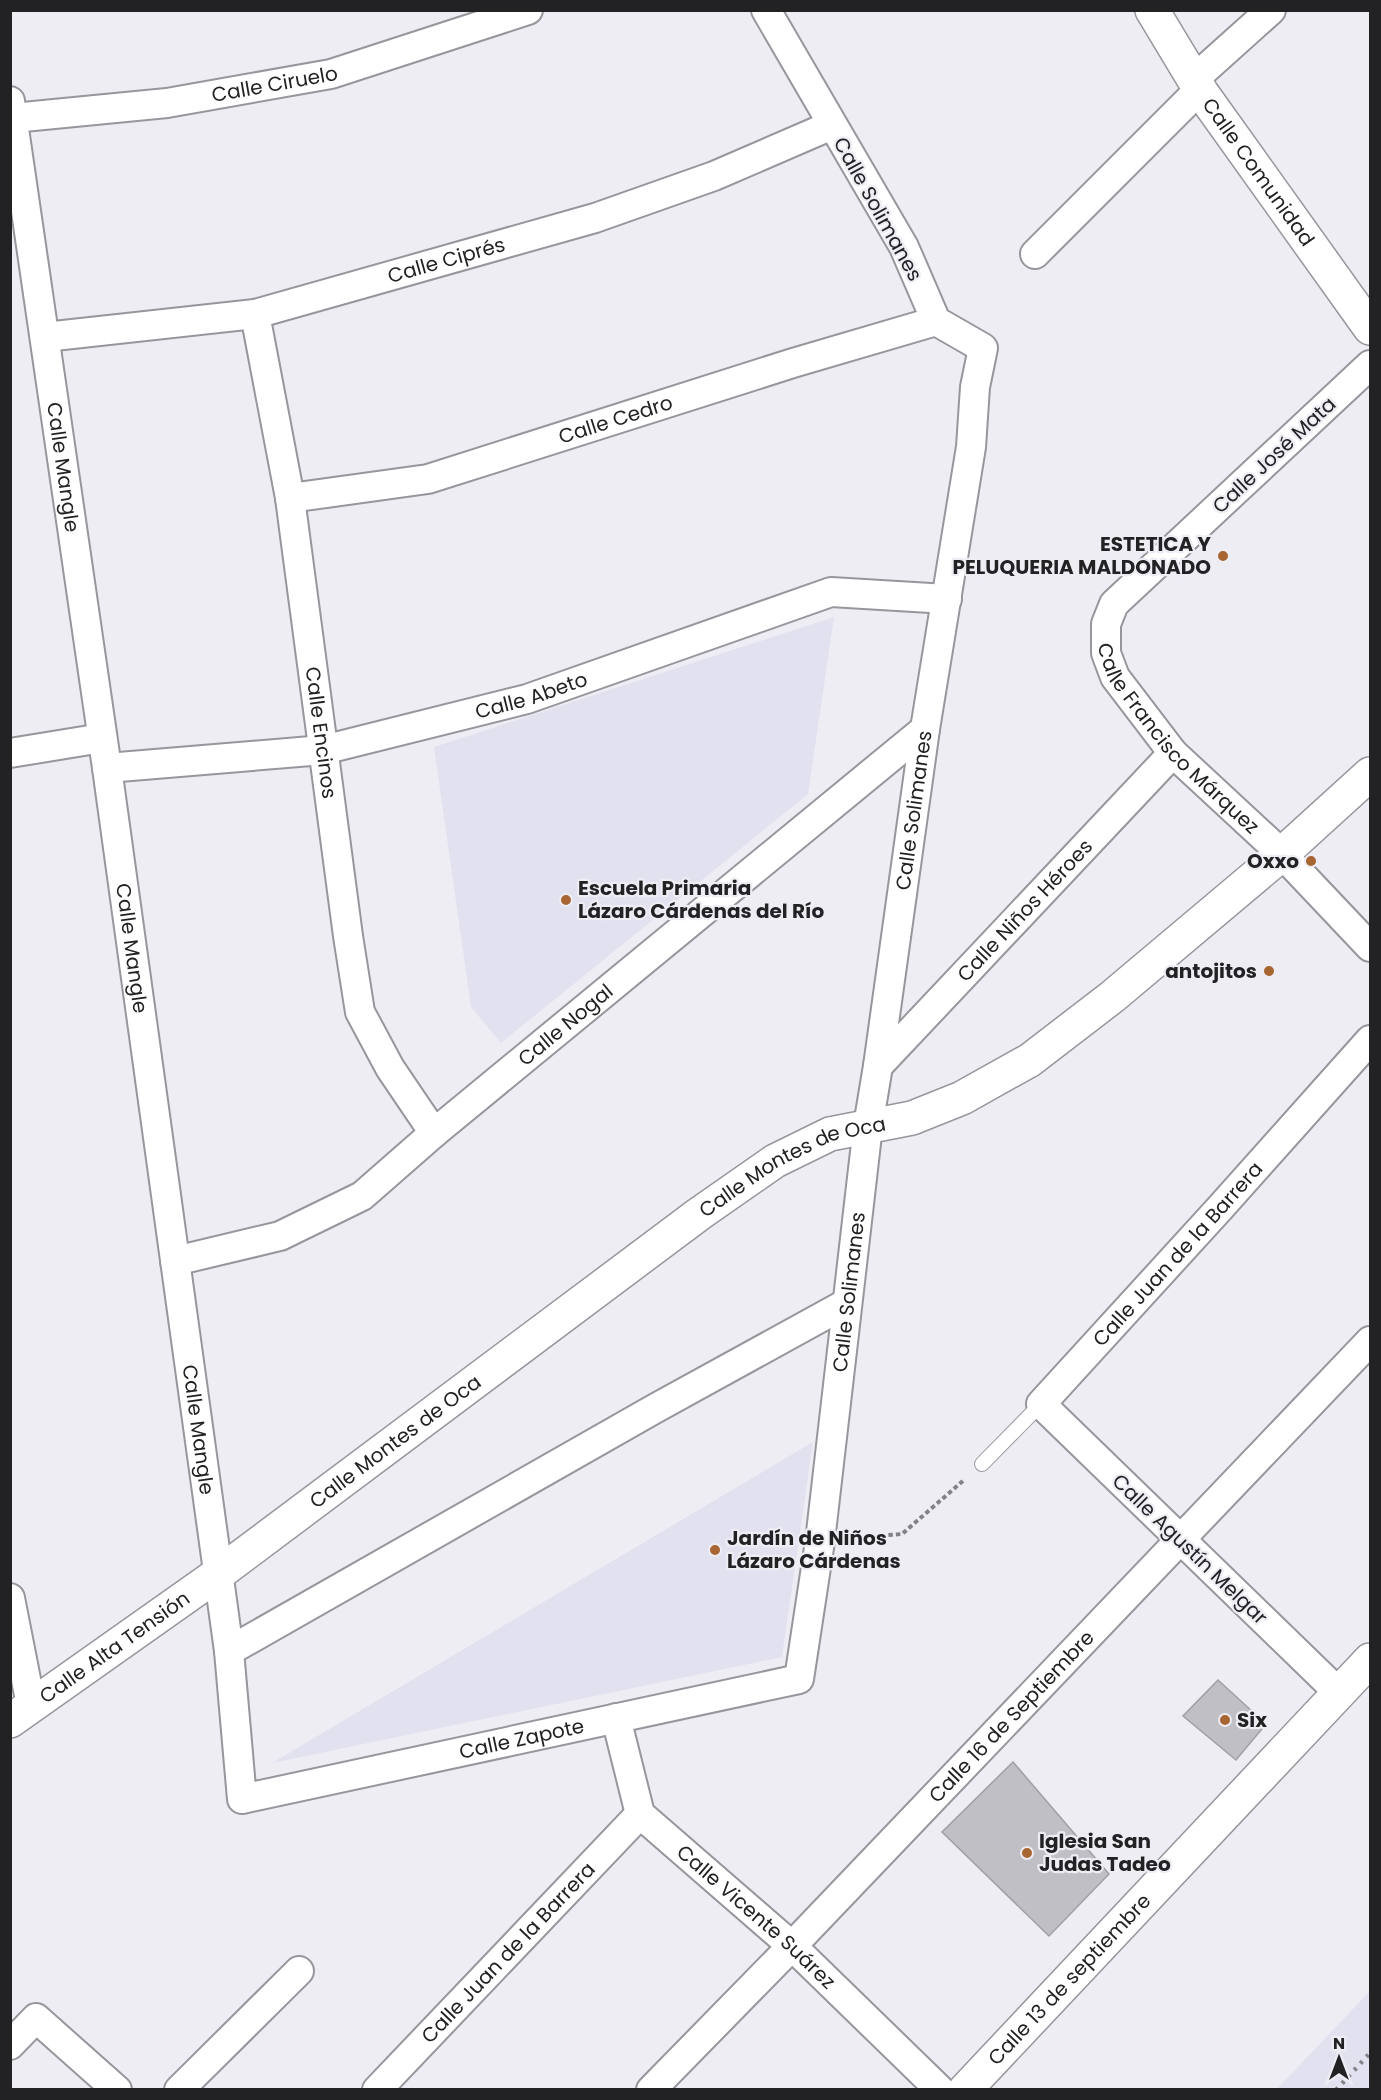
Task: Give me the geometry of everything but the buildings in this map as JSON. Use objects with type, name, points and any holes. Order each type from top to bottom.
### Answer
[{"type":"main road","name":"Calle Comunidad","points":[[1152,10],[1196,85],[1371,328]]},
{"type":"main road","name":"Calle Montes de Oca","points":[[218,1574],[699,1214],[766,1168],[830,1134],[912,1118],[962,1098],[1030,1060],[1112,997],[1282,854],[1371,774]]},
{"type":"main road","name":"Calle Alta Tensión","points":[[21,1713],[218,1574]]},
{"type":"main road","name":"Calle 13 de septiembre","points":[[965,2090],[1371,1660]]},
{"type":"street","name":"Calle Ciruelo","points":[[12,109],[167,103],[331,75],[528,10]]},
{"type":"street","name":"Calle Solimanes","points":[[766,10],[904,248],[936,321],[983,348],[975,387],[971,447],[926,729],[868,1126],[820,1541],[799,1679]]},
{"type":"street","points":[[1035,254],[1271,10]]},
{"type":"street","name":"Calle Mangle","points":[[12,109],[229,1651],[242,1799]]},
{"type":"street","name":"Calle Ciprés","points":[[45,337],[255,314],[595,218],[714,176],[832,125]]},
{"type":"street","name":"Calle Encinos","points":[[255,314],[290,498],[360,1012],[390,1068],[434,1133]]},
{"type":"street","name":"Calle Cedro","points":[[290,498],[428,479],[793,363],[936,321]]},
{"type":"street","name":"Calle José Mata","points":[[1106,624],[1114,604],[1371,365]]},
{"type":"street","name":"Calle Abeto","points":[[106,768],[323,750],[527,699],[831,592],[947,599]]},
{"type":"street","name":"Calle Francisco Márquez","points":[[1106,624],[1106,653],[1115,677],[1173,753],[1282,854],[1371,947]]},
{"type":"street","name":"Calle Nogal","points":[[175,1261],[280,1236],[362,1196],[434,1133],[926,729]]},
{"type":"street","points":[[10,753],[102,738]]},
{"type":"street","name":"Calle Niños Héroes","points":[[878,1066],[1173,753]]},
{"type":"street","name":"Calle Juan de la Barrera","points":[[1041,1404],[1371,1040]]},
{"type":"street","points":[[229,1651],[656,1408],[847,1304]]},
{"type":"street","name":"Calle 16 de Septiembre","points":[[651,2090],[792,1946],[1371,1341]]},
{"type":"street","name":"Calle Agustín Melgar","points":[[1041,1404],[1339,1693]]},
{"type":"street","points":[[10,1598],[21,1713]]},
{"type":"street","name":"Calle Zapote","points":[[242,1799],[799,1679]]},
{"type":"street","points":[[616,1718],[640,1814]]},
{"type":"street","name":"Calle Juan de la Barrera","points":[[377,2090],[640,1814]]},
{"type":"street","name":"Calle Vicente Suárez","points":[[640,1814],[792,1946],[940,2090]]},
{"type":"street","points":[[179,2090],[299,1971]]},
{"type":"street","points":[[10,2045],[36,2018],[117,2090]]},
{"type":"lane","name":"Calle Juan de la Barrera","points":[[982,1464],[1041,1404]]},
{"type":"path","points":[[820,1541],[902,1534],[982,1464]]},
{"type":"shaded area","name":"Escuela Primaria Lázaro Cárdenas del Río","points":[[834,617],[808,794],[501,1043],[471,1007],[434,747]]},
{"type":"shaded area","name":"Jardín de Niños Lázaro Cárdenas","points":[[813,1442],[782,1657],[272,1763]]},
{"type":"shaded area","points":[[1370,1991],[1370,2089],[1277,2089]]},
{"type":"railway","points":[[1336,2090],[1370,2053]]},
{"type":"place","name":"ESTETICA Y PELUQUERIA MALDONADO","points":[[1223,556]]},
{"type":"place","name":"Oxxo","points":[[1311,861]]},
{"type":"place","name":"Escuela Primaria Lázaro Cárdenas del Río","points":[[566,900]]},
{"type":"place","name":"antojitos","points":[[1269,971]]},
{"type":"place","name":"Jardín de Niños Lázaro Cárdenas","points":[[715,1550]]},
{"type":"place","name":"Six","points":[[1225,1720]]},
{"type":"place","name":"Iglesia San Judas Tadeo","points":[[1027,1853]]}]
